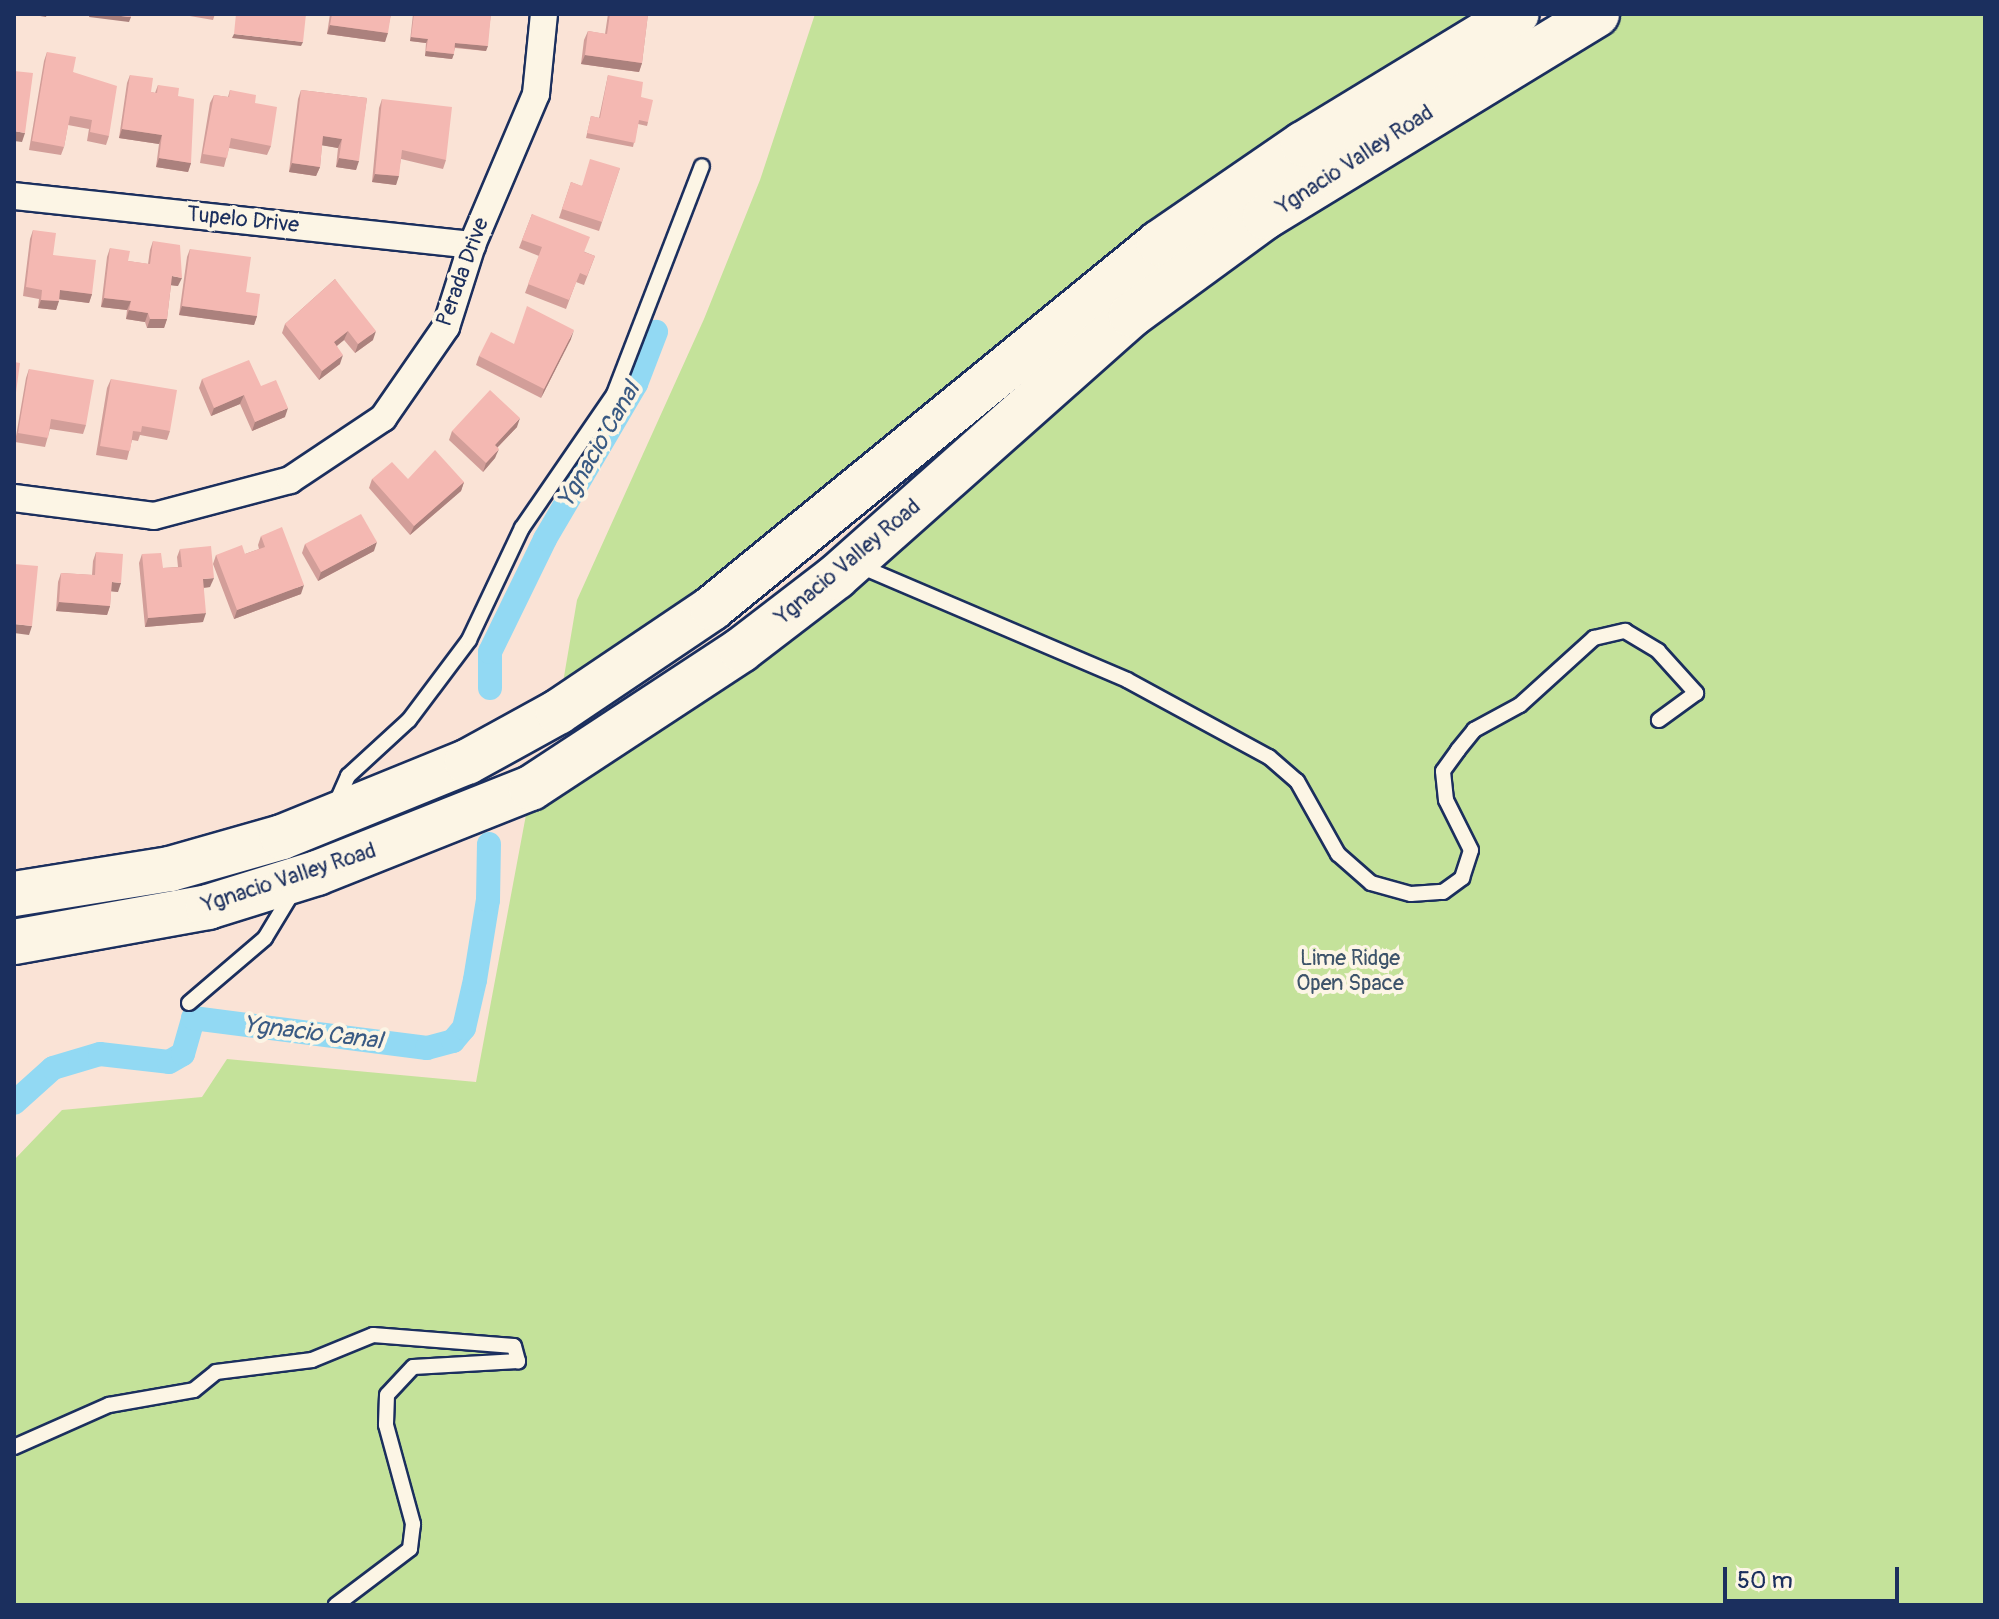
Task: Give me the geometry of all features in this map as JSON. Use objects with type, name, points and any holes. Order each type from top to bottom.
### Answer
[{"type":"highway","name":"Ygnacio Valley Road","points":[[14,942],[208,907],[558,712],[712,608],[1159,243],[1303,144],[1517,14]]},
{"type":"highway","name":"Ygnacio Valley Road","points":[[14,894],[316,848],[531,788],[741,650],[852,563],[1131,315],[1369,149],[1597,14]]},
{"type":"street","name":"Perada Drive","points":[[14,498],[154,516],[290,480],[383,418],[446,327],[472,245],[536,94],[544,14]]},
{"type":"street","name":"Tupelo Drive","points":[[14,196],[472,245]]},
{"type":"lane","points":[[189,1003],[265,938],[316,848],[348,776],[409,720],[469,640],[522,528],[614,394],[702,166]]},
{"type":"lane","points":[[852,563],[1127,680],[1269,757],[1297,781],[1338,854],[1371,883],[1411,894],[1443,892],[1462,878],[1471,850],[1446,800],[1443,771],[1458,750],[1474,730],[1520,705],[1594,638],[1625,631],[1658,651],[1696,693],[1659,720]]},
{"type":"lane","points":[[14,1447],[109,1405],[194,1390],[216,1372],[312,1360],[373,1335],[514,1346],[518,1361],[413,1367],[387,1395],[386,1425],[413,1524],[410,1549],[336,1605]]},
{"type":"green space","points":[[815,14],[1517,14],[558,712],[577,600],[704,319],[760,180]]},
{"type":"green space","name":"Lime Ridge Open Space","points":[[1597,14],[1985,14],[1985,1605],[14,1605],[14,1160],[62,1110],[202,1097],[227,1059],[476,1082],[531,788],[633,722],[1131,315]]},
{"type":"building","points":[[101,14],[131,14],[131,17]]},
{"type":"building","points":[[236,14],[306,14],[303,42],[234,34]]},
{"type":"building","points":[[332,14],[391,14],[388,33],[330,25]]},
{"type":"building","points":[[414,14],[491,14],[488,46],[455,43],[454,54],[426,51],[428,39],[411,37]]},
{"type":"building","points":[[610,14],[648,14],[642,63],[585,55],[588,31],[607,34]]},
{"type":"building","points":[[47,52],[76,57],[73,72],[117,86],[109,136],[90,132],[92,120],[70,116],[64,147],[32,141]]},
{"type":"building","points":[[14,71],[33,73],[25,133],[14,131]]},
{"type":"building","points":[[130,75],[153,78],[151,92],[157,93],[158,85],[179,88],[178,96],[194,99],[191,163],[159,158],[162,135],[122,129]]},
{"type":"building","points":[[608,75],[643,82],[641,97],[653,100],[648,122],[639,120],[635,143],[587,133],[591,116],[600,118]]},
{"type":"building","points":[[230,90],[256,95],[255,103],[277,107],[271,146],[231,138],[227,158],[203,154],[214,95],[229,97]]},
{"type":"building","points":[[301,90],[367,98],[359,161],[339,158],[342,139],[323,136],[320,167],[292,163]]},
{"type":"building","points":[[382,99],[452,107],[446,160],[402,150],[399,176],[375,174]]},
{"type":"building","points":[[590,159],[620,168],[602,222],[562,209],[571,182],[582,186]]},
{"type":"building","points":[[532,214],[590,237],[584,252],[595,256],[587,276],[580,273],[569,300],[528,284],[542,247],[522,240]]},
{"type":"building","points":[[33,230],[56,233],[53,255],[96,260],[92,294],[60,290],[59,301],[41,300],[42,290],[26,287]]},
{"type":"building","points":[[153,241],[180,245],[182,278],[172,276],[167,319],[150,319],[148,313],[129,310],[131,301],[104,298],[110,248],[130,251],[128,261],[150,264]]},
{"type":"building","points":[[190,249],[251,257],[246,292],[260,294],[257,316],[182,306]]},
{"type":"building","points":[[335,279],[376,331],[358,344],[348,331],[334,342],[343,355],[322,371],[285,324]]},
{"type":"building","points":[[527,306],[574,330],[544,389],[479,356],[491,332],[514,344]]},
{"type":"building","points":[[249,360],[261,386],[276,380],[288,408],[255,422],[244,395],[214,408],[202,379]]},
{"type":"building","points":[[14,362],[20,363],[14,407]]},
{"type":"building","points":[[29,369],[94,380],[86,425],[51,419],[48,438],[18,433]]},
{"type":"building","points":[[111,379],[177,390],[170,431],[142,426],[141,432],[133,431],[130,451],[100,446]]},
{"type":"building","points":[[490,390],[520,418],[495,445],[499,449],[486,463],[452,431]]},
{"type":"building","points":[[435,450],[464,482],[414,526],[372,479],[392,462],[408,479]]},
{"type":"building","points":[[361,514],[377,542],[321,572],[305,544]]},
{"type":"building","points":[[282,527],[304,585],[237,610],[216,555],[242,545],[245,554],[265,547],[261,536]]},
{"type":"building","points":[[211,546],[214,578],[203,579],[206,613],[148,618],[142,554],[161,553],[163,568],[182,567],[180,549]]},
{"type":"building","points":[[96,552],[123,554],[121,583],[112,582],[110,606],[59,602],[61,573],[95,575]]},
{"type":"building","points":[[14,564],[38,566],[32,626],[14,624]]},
{"type":"waterway","name":"Ygnacio Canal","points":[[490,688],[490,652],[545,539],[636,384],[656,332]]},
{"type":"waterway","name":"Ygnacio Canal","points":[[14,1103],[53,1068],[100,1054],[169,1062],[183,1054],[193,1018],[427,1048],[453,1041],[464,1028],[475,980],[488,900],[489,844]]}]
